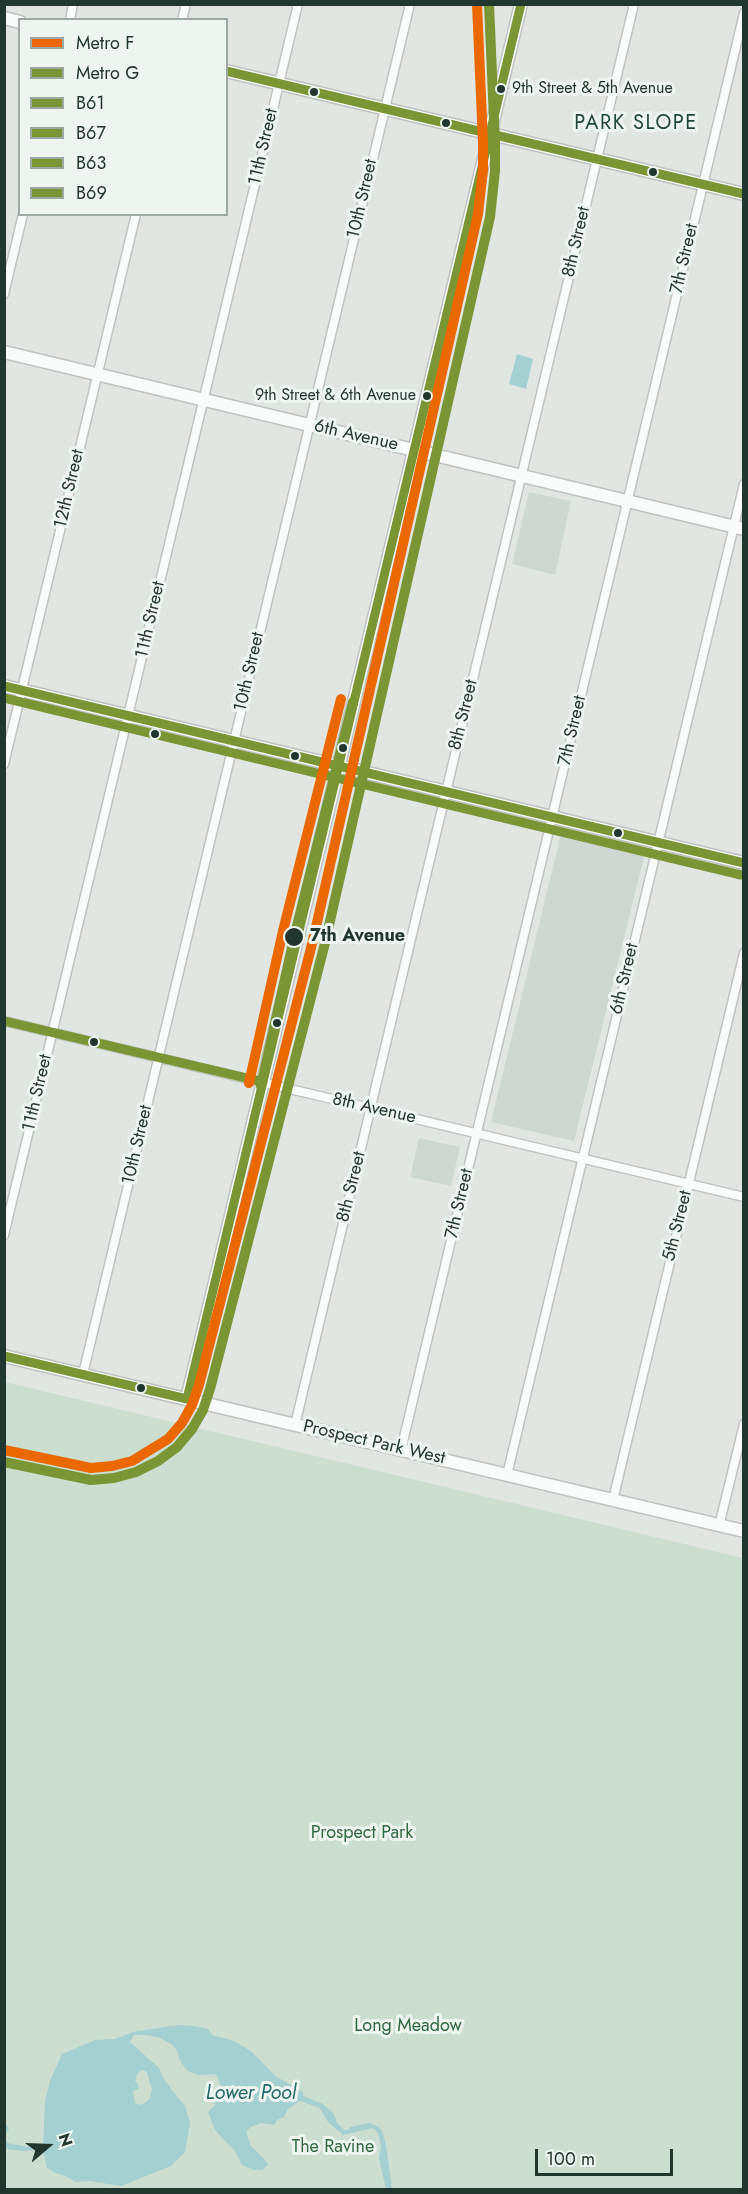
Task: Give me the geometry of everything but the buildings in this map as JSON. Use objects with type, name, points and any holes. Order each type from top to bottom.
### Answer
[{"type":"street","name":"11th Street","points":[[4,1235],[298,4]]},
{"type":"street","name":"10th Street","points":[[83,1374],[410,4]]},
{"type":"street","points":[[187,1399],[521,4]]},
{"type":"street","name":"8th Street","points":[[295,1425],[634,4]]},
{"type":"street","name":"7th Street","points":[[401,1450],[744,13]]},
{"type":"street","points":[[228,71],[744,194]]},
{"type":"street","points":[[4,294],[23,216]]},
{"type":"street","name":"12th Street","points":[[4,764],[135,216]]},
{"type":"street","name":"6th Avenue","points":[[4,352],[738,528]]},
{"type":"street","name":"6th Street","points":[[507,1475],[658,843],[738,528],[744,484]]},
{"type":"street","points":[[4,686],[744,863]]},
{"type":"street","name":"5th Street","points":[[613,1500],[744,953]]},
{"type":"street","name":"8th Avenue","points":[[4,1021],[744,1197]]},
{"type":"street","name":"Prospect Park West","points":[[4,1356],[744,1531]]},
{"type":"street","points":[[720,1526],[744,1424]]},
{"type":"shaded area","points":[[529,492],[571,501],[555,575],[512,564]]},
{"type":"shaded area","points":[[561,834],[645,853],[574,1141],[491,1122]]},
{"type":"shaded area","points":[[419,1138],[460,1147],[451,1186],[410,1177]]},
{"type":"green space","name":"Prospect Park","points":[[5,1382],[743,1558],[743,2189],[5,2189]]},
{"type":"water","points":[[517,354],[533,359],[526,389],[509,384]]},
{"type":"water","name":"Lower Pool","points":[[178,2025],[194,2026],[208,2029],[212,2035],[234,2041],[252,2052],[275,2076],[303,2092],[303,2096],[323,2104],[334,2114],[337,2123],[344,2130],[369,2123],[382,2130],[392,2189],[386,2189],[379,2158],[381,2146],[378,2133],[373,2128],[343,2135],[328,2122],[320,2108],[300,2101],[288,2109],[284,2117],[277,2120],[274,2125],[261,2123],[246,2132],[251,2146],[268,2165],[262,2170],[254,2170],[242,2165],[235,2151],[215,2130],[208,2112],[214,2106],[216,2095],[222,2088],[216,2074],[198,2075],[188,2071],[181,2063],[173,2045],[158,2037],[145,2035],[134,2035],[130,2042],[159,2068],[165,2081],[185,2106],[190,2123],[185,2152],[171,2166],[121,2186],[89,2181],[75,2182],[47,2168],[43,2150],[21,2151],[7,2149],[5,2137],[7,2143],[29,2147],[43,2146],[45,2102],[50,2081],[62,2054],[95,2040],[115,2039],[133,2032]],"holes":[[[142,2070],[147,2072],[152,2090],[149,2100],[139,2105],[135,2103],[133,2091],[138,2089],[135,2081],[137,2074]]]},
{"type":"water","points":[[5,2123],[9,2128],[5,2137]]},
{"type":"metro line","name":"F","points":[[4,1450],[91,1468],[132,1461],[168,1439],[182,1423],[199,1385],[313,940],[478,214],[483,170],[483,143],[477,4]]},
{"type":"metro line","name":"G","points":[[4,1462],[91,1480],[114,1478],[136,1472],[158,1461],[177,1447],[192,1429],[203,1410],[210,1389],[325,943],[490,217],[495,171],[495,143],[489,4]]},
{"type":"metro line","name":"F","points":[[249,1083],[283,931],[341,699]]},
{"type":"metro line","name":"G","points":[[261,1086],[295,934],[353,702]]},
{"type":"transit line","name":"B61","points":[[4,1356],[187,1399],[521,4]]},
{"type":"transit line","name":"B63","points":[[228,71],[744,194]]},
{"type":"transit line","name":"B67","points":[[4,686],[744,863]]},
{"type":"transit line","name":"B69","points":[[4,698],[741,875]]},
{"type":"transit line","name":"B61","points":[[4,1021],[263,1082]]},
{"type":"place","name":"9th Street & 5th Avenue","points":[[501,89]]},
{"type":"place","name":"9th Street & 6th Avenue","points":[[427,396]]},
{"type":"place","name":"7th Avenue","points":[[294,937]]},
{"type":"district","name":"PARK SLOPE","points":[[636,124]]},
{"type":"park label","name":"Long Meadow","points":[[408,2027]]},
{"type":"park label","name":"The Ravine","points":[[333,2148]]}]
